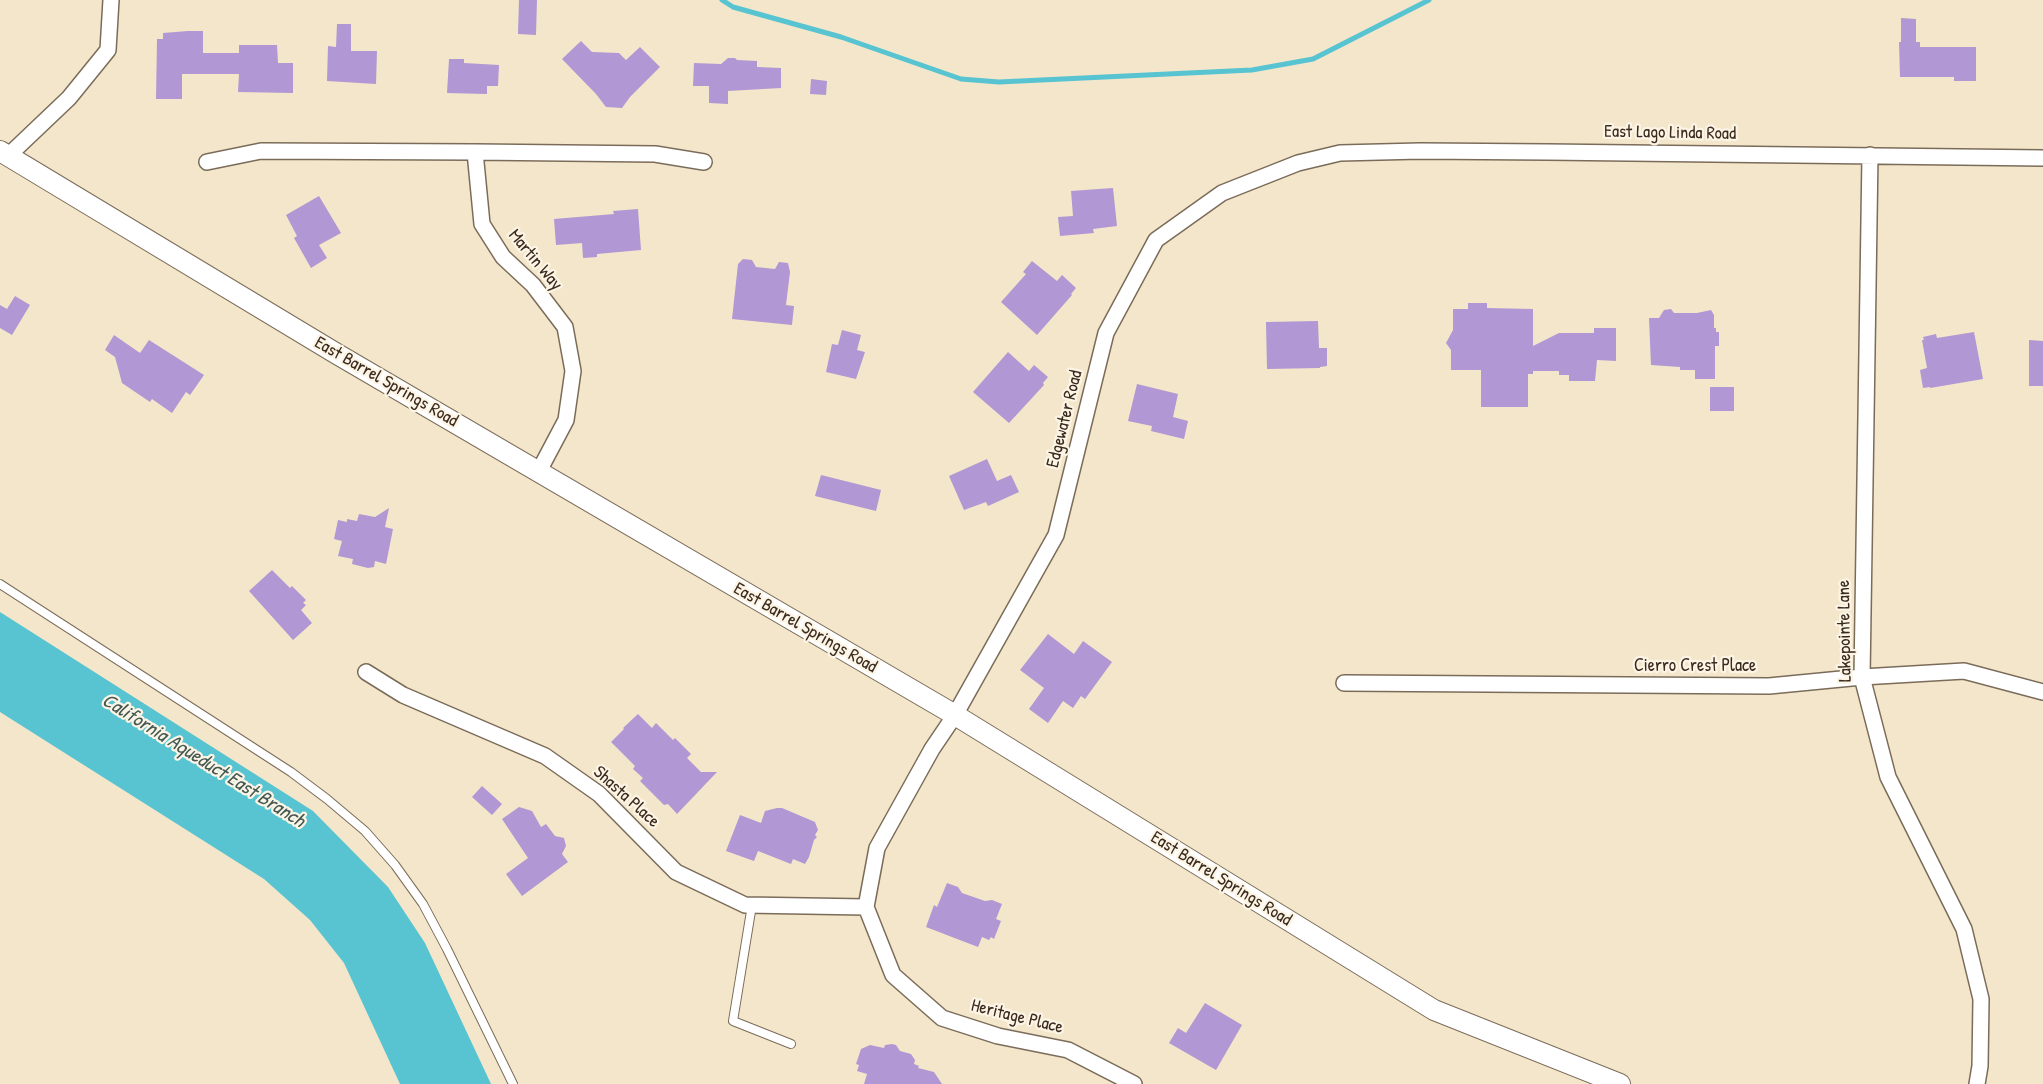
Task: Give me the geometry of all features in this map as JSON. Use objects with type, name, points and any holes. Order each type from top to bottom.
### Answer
[{"type":"street","points":[[4,154],[69,98],[108,50],[111,0]]},
{"type":"street","points":[[207,162],[261,151],[655,154],[704,162]]},
{"type":"street","name":"East Lago Linda Road","points":[[1298,163],[1340,153],[1420,151],[2043,158]]},
{"type":"street","name":"Martin Way","points":[[475,152],[482,224],[503,257],[533,285],[566,327],[573,371],[566,420],[539,471]]},
{"type":"street","name":"East Barrel Springs Road","points":[[4,154],[338,354],[955,716],[1434,1010],[1620,1084]]},
{"type":"street","name":"Lakepointe Lane","points":[[1870,155],[1862,677],[1888,777],[1964,929],[1981,999],[1980,1065],[1977,1084]]},
{"type":"street","name":"Edgewater Road","points":[[866,907],[877,848],[932,749],[955,716],[1056,535],[1107,333],[1156,240],[1222,193],[1298,163]]},
{"type":"street","name":"Cierro Crest Place","points":[[1344,683],[1769,686],[1862,677],[1964,671],[2043,692]]},
{"type":"street","name":"Shasta Place","points":[[366,672],[403,695],[545,756],[599,794],[676,872],[745,905],[866,907]]},
{"type":"street","name":"Heritage Place","points":[[866,907],[893,975],[942,1018],[998,1036],[1068,1050],[1134,1084]]},
{"type":"lane","points":[[0,584],[291,772],[365,831],[395,865],[423,904],[513,1084]]},
{"type":"lane","points":[[752,905],[733,1021],[791,1044]]},
{"type":"water","name":"California Aqueduct East Branch","points":[[0,612],[313,811],[388,887],[425,943],[491,1084],[400,1084],[344,963],[310,920],[264,879],[0,712]]},
{"type":"building","points":[[519,0],[537,0],[536,35],[518,34]]},
{"type":"building","points":[[1901,18],[1916,19],[1916,42],[1920,42],[1920,47],[1976,47],[1976,81],[1954,81],[1954,77],[1900,77]]},
{"type":"building","points":[[337,24],[351,24],[351,51],[377,51],[376,84],[327,81],[328,46],[336,47]]},
{"type":"building","points":[[203,31],[203,53],[239,53],[239,45],[277,45],[278,63],[293,63],[293,93],[238,92],[239,74],[182,74],[182,99],[156,99],[157,39],[163,39],[163,33]]},
{"type":"building","points":[[581,41],[592,52],[619,53],[626,60],[640,47],[660,67],[622,108],[606,107],[562,59]]},
{"type":"building","points":[[728,58],[757,61],[757,67],[781,68],[781,88],[728,91],[728,104],[709,103],[709,86],[693,86],[694,63],[721,64]]},
{"type":"building","points":[[449,59],[464,59],[464,63],[499,65],[498,86],[487,86],[487,94],[447,93]]},
{"type":"building","points":[[811,79],[827,81],[826,95],[810,94]]},
{"type":"building","points":[[1113,188],[1117,226],[1093,229],[1094,233],[1060,236],[1058,217],[1073,216],[1071,191]]},
{"type":"building","points":[[319,196],[341,233],[319,245],[327,258],[311,268],[294,238],[297,236],[286,215]]},
{"type":"building","points":[[638,209],[641,250],[597,254],[597,257],[583,258],[582,243],[556,245],[554,219],[614,214],[613,211]]},
{"type":"building","points":[[743,259],[752,260],[756,267],[775,269],[779,262],[788,263],[790,272],[786,305],[794,306],[792,325],[732,319],[738,264]]},
{"type":"building","points":[[1032,261],[1057,281],[1062,275],[1076,288],[1037,335],[1001,302],[1026,274],[1023,272]]},
{"type":"building","points":[[15,296],[30,305],[12,335],[0,328],[0,305],[7,309]]},
{"type":"building","points":[[1468,303],[1487,303],[1487,308],[1533,309],[1533,346],[1559,333],[1594,333],[1594,328],[1616,328],[1616,361],[1597,360],[1595,381],[1569,381],[1569,375],[1559,375],[1559,371],[1533,371],[1533,374],[1528,374],[1528,407],[1481,407],[1481,370],[1451,370],[1451,350],[1446,343],[1453,330],[1453,309],[1468,309]]},
{"type":"building","points":[[1671,309],[1674,313],[1697,313],[1711,310],[1714,315],[1714,328],[1716,332],[1719,332],[1719,346],[1715,346],[1715,379],[1695,379],[1695,370],[1651,365],[1649,318],[1659,318],[1664,310]]},
{"type":"building","points":[[1318,321],[1319,348],[1327,348],[1327,366],[1267,369],[1266,322]]},
{"type":"building","points":[[842,330],[861,335],[857,350],[865,352],[856,379],[826,372],[832,344],[838,345]]},
{"type":"building","points":[[1974,332],[1983,379],[1923,388],[1920,370],[1927,368],[1923,337],[1936,334],[1937,338]]},
{"type":"building","points":[[114,335],[140,353],[149,340],[204,375],[190,395],[186,392],[172,413],[152,399],[150,402],[122,383],[115,357],[105,350]]},
{"type":"building","points":[[2029,340],[2043,341],[2043,386],[2029,386]]},
{"type":"building","points":[[1008,352],[1029,371],[1034,365],[1048,377],[1044,385],[1009,423],[973,392]]},
{"type":"building","points":[[1137,384],[1178,394],[1173,417],[1188,421],[1184,439],[1151,431],[1152,426],[1128,421]]},
{"type":"building","points":[[1710,387],[1734,387],[1734,411],[1710,411]]},
{"type":"building","points":[[987,459],[997,481],[1011,475],[1019,492],[988,506],[986,502],[964,510],[949,476]]},
{"type":"building","points":[[821,475],[881,490],[876,511],[815,496]]},
{"type":"building","points":[[389,508],[385,527],[393,529],[386,564],[375,561],[374,567],[368,568],[352,564],[353,559],[338,556],[342,541],[334,539],[338,520],[357,521],[359,514],[375,517]]},
{"type":"building","points":[[272,570],[306,600],[303,603],[306,605],[301,610],[312,623],[293,640],[249,591]]},
{"type":"building","points":[[1048,634],[1074,654],[1083,641],[1112,662],[1085,699],[1081,696],[1073,708],[1063,701],[1048,723],[1029,709],[1044,688],[1020,670]]},
{"type":"building","points":[[638,714],[652,728],[656,723],[673,740],[675,738],[691,754],[687,758],[701,772],[717,772],[677,814],[668,804],[664,805],[640,781],[643,778],[633,769],[635,766],[611,742]]},
{"type":"building","points":[[482,786],[502,804],[492,815],[472,797]]},
{"type":"building","points":[[519,807],[532,811],[541,827],[546,824],[555,836],[564,838],[566,846],[562,854],[568,862],[522,896],[506,874],[528,858],[502,819]]},
{"type":"building","points":[[777,808],[815,822],[818,830],[815,835],[817,837],[805,864],[793,859],[791,864],[758,851],[754,861],[726,851],[740,815],[761,823],[765,811]]},
{"type":"building","points":[[947,883],[958,887],[962,893],[1002,904],[996,919],[1001,921],[994,939],[991,937],[989,940],[982,937],[978,947],[926,927],[934,905],[937,907]]},
{"type":"building","points":[[1205,1003],[1242,1025],[1216,1070],[1169,1043],[1178,1028],[1186,1033]]},
{"type":"building","points":[[870,1045],[884,1048],[885,1045],[896,1045],[900,1051],[911,1054],[918,1068],[934,1072],[942,1084],[864,1084],[867,1074],[857,1071],[859,1065],[856,1064],[861,1049]]},
{"type":"waterway","points":[[722,0],[733,7],[841,37],[961,79],[999,82],[1252,70],[1313,59],[1429,0]]}]
